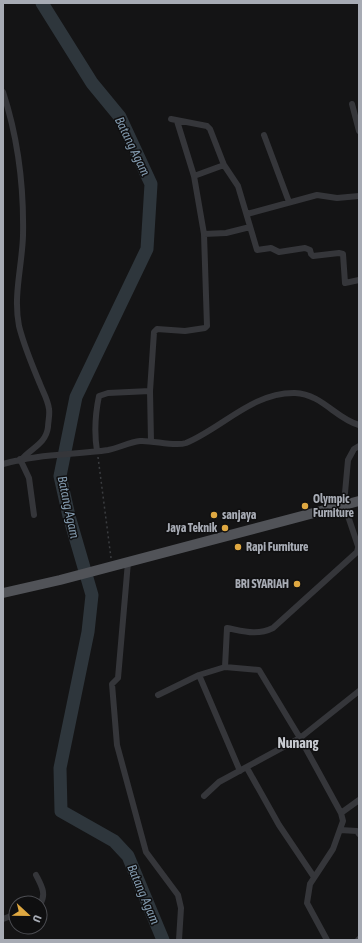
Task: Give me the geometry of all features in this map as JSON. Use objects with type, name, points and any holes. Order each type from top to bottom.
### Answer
[{"type":"main road","points":[[3,593],[60,580],[359,501]]},
{"type":"street","points":[[3,92],[4,102],[15,136],[21,178],[23,236],[17,291],[19,325],[49,410],[48,430],[44,439],[37,447],[29,450],[21,459]]},
{"type":"street","points":[[352,104],[359,131]]},
{"type":"street","points":[[151,441],[150,391],[154,332],[157,329],[185,331],[205,328],[207,326],[204,234],[194,176],[174,120],[207,126],[210,128],[224,165],[238,186],[257,250],[271,248],[279,252],[305,248],[310,250],[313,256],[339,252],[343,254],[345,283],[359,280]]},
{"type":"street","points":[[264,135],[289,202]]},
{"type":"street","points":[[194,176],[224,165]]},
{"type":"street","points":[[247,214],[322,194],[337,198],[359,196]]},
{"type":"street","points":[[204,234],[226,233],[250,228]]},
{"type":"street","points":[[97,451],[95,420],[99,396],[108,393],[150,391]]},
{"type":"street","points":[[3,464],[21,459],[109,449],[139,441],[180,444],[185,443],[253,404],[280,394],[296,393],[318,400],[332,408],[347,421],[359,426]]},
{"type":"street","points":[[225,667],[227,628],[250,634],[266,632],[273,628],[357,552],[358,549],[344,504],[348,460],[354,449],[359,446]]},
{"type":"street","points":[[21,459],[29,478],[34,515]]},
{"type":"street","points":[[128,562],[118,678],[112,684],[117,745],[146,852],[178,895],[181,908],[179,940]]},
{"type":"street","points":[[158,695],[198,675],[225,667],[259,670],[300,738],[341,813],[343,821],[340,830],[325,863],[310,884],[307,903],[327,940]]},
{"type":"street","points":[[198,675],[240,771]]},
{"type":"street","points":[[204,796],[219,782],[300,738],[359,691]]},
{"type":"street","points":[[247,768],[279,825],[314,877]]},
{"type":"street","points":[[341,813],[359,800]]},
{"type":"street","points":[[340,830],[358,832]]},
{"type":"street","points":[[36,875],[44,892],[44,895]]},
{"type":"path","points":[[97,451],[109,567]]},
{"type":"waterway","name":"Batang Agam","points":[[42,3],[92,83],[120,117],[151,184],[147,249],[76,397],[60,476],[69,516],[92,595],[88,632],[60,768],[61,811],[114,841],[128,856],[163,940]]},
{"type":"place","name":"Olympic Furniture","points":[[305,506]]},
{"type":"place","name":"sanjaya","points":[[214,515]]},
{"type":"place","name":"Jaya Teknik","points":[[225,528]]},
{"type":"place","name":"Rapi Furniture","points":[[238,547]]},
{"type":"place","name":"BRI SYARIAH","points":[[297,584]]},
{"type":"district","name":"Nunang","points":[[298,743]]}]
